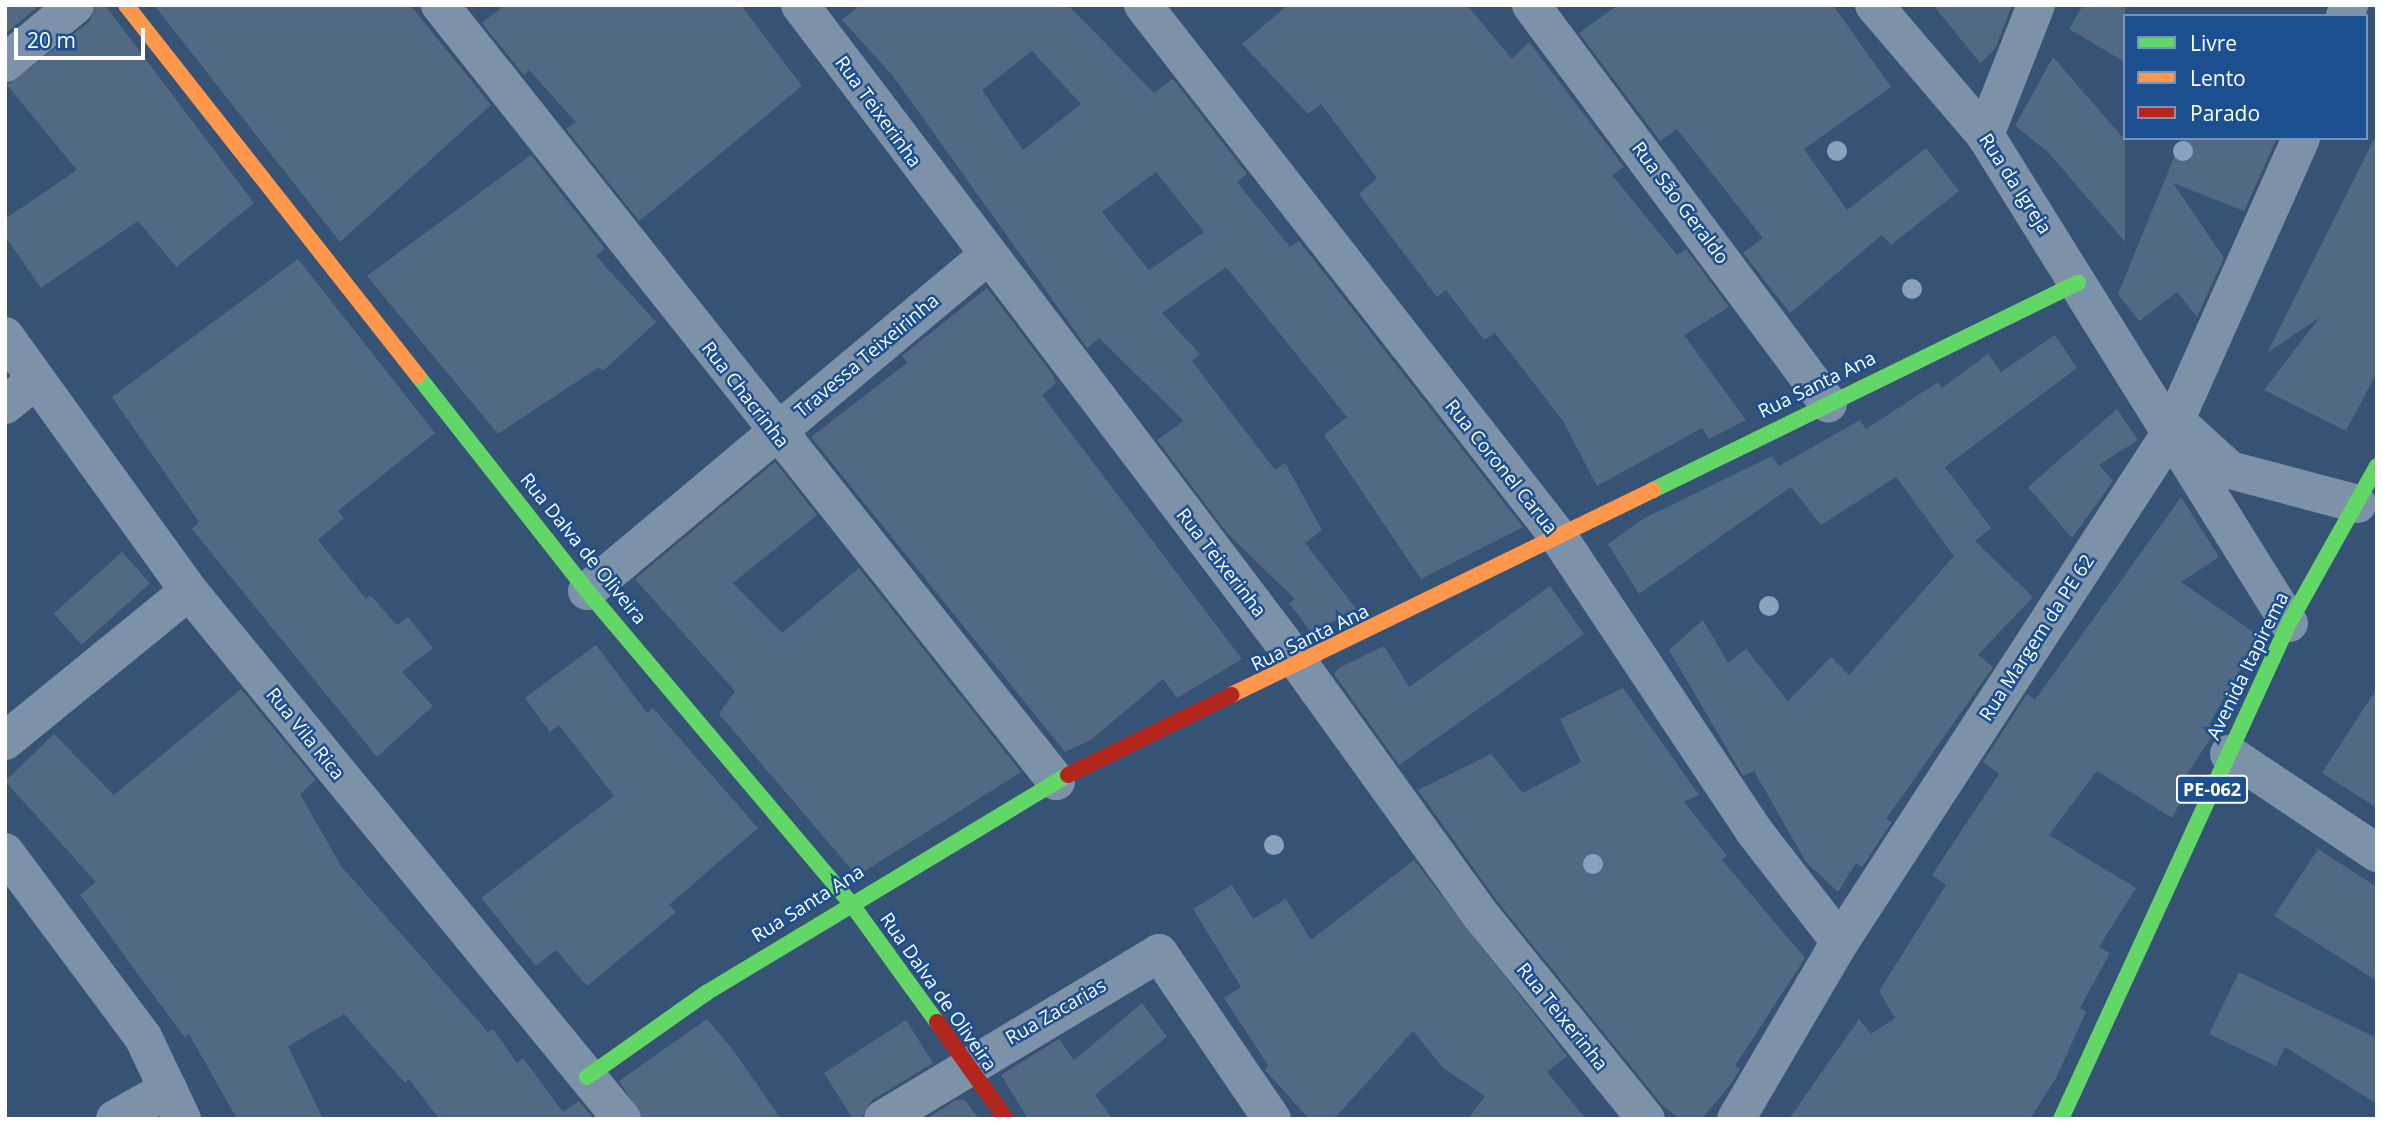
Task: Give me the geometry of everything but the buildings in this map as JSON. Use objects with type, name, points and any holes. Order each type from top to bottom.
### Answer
[{"type":"street","points":[[5,63],[75,5]]},
{"type":"street","name":"Rua Dalva de Oliveira","points":[[126,5],[587,591],[850,902],[962,1066],[1006,1119]]},
{"type":"street","name":"Rua Chacrinha","points":[[440,5],[774,433],[1056,781]]},
{"type":"street","name":"Rua Teixerinha","points":[[800,5],[986,257],[1301,666],[1479,913],[1646,1119]]},
{"type":"street","name":"Rua Coronel Carua","points":[[1143,5],[1559,539],[1754,831],[1840,942]]},
{"type":"street","name":"Rua São Geraldo","points":[[1531,5],[1828,403]]},
{"type":"street","name":"Rua da Igreja","points":[[1874,5],[1985,135],[2135,378],[2173,429],[2289,623]]},
{"type":"street","points":[[1985,135],[2036,5]]},
{"type":"street","name":"Rua Margem da PE 62","points":[[1736,1119],[1840,942],[2173,429],[2300,140]]},
{"type":"street","name":"Travessa Teixeirinha","points":[[587,591],[986,257]]},
{"type":"street","name":"Rua Santa Ana","points":[[587,1077],[850,902],[1056,781],[1301,666],[1828,403],[2078,283]]},
{"type":"street","name":"Rua Vila Rica","points":[[5,336],[189,591],[622,1119]]},
{"type":"street","points":[[5,405],[36,380]]},
{"type":"street","name":"Rua da Igreja","points":[[2173,429],[2230,470],[2358,504]]},
{"type":"street","name":"Avenida Itapirema","points":[[2061,1119],[2289,623],[2377,466]]},
{"type":"street","points":[[5,741],[189,591]]},
{"type":"street","points":[[2229,754],[2377,853]]},
{"type":"street","points":[[5,852],[136,1027],[175,1104],[116,1119]]},
{"type":"street","name":"Rua Zacarias","points":[[883,1119],[962,1066],[1159,953],[1272,1119]]},
{"type":"traffic: fast","points":[[1653,490],[2078,283]]},
{"type":"traffic: fast","points":[[418,376],[587,591],[850,902],[937,1022]]},
{"type":"traffic: fast","points":[[2061,1119],[2289,623],[2377,466]]},
{"type":"traffic: fast","points":[[587,1077],[706,993],[1068,775]]},
{"type":"traffic: slow","points":[[126,5],[418,376]]},
{"type":"traffic: slow","points":[[1231,695],[1653,490]]},
{"type":"traffic: jam","points":[[1068,775],[1231,695]]},
{"type":"traffic: jam","points":[[937,1022],[1006,1119]]}]
